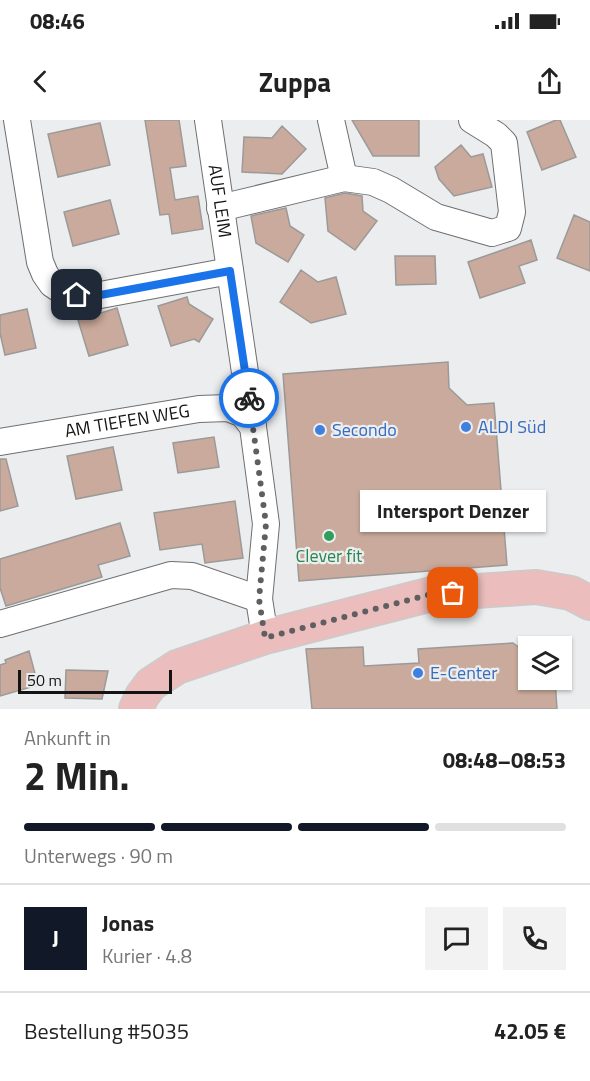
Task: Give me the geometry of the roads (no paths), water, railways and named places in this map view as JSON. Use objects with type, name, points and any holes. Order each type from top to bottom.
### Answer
[{"type":"main road","points":[[135,709],[151,684],[177,667],[265,638],[432,594],[536,587],[571,593],[590,603]]},
{"type":"street","points":[[17,120],[40,261],[52,284],[64,292],[95,296],[230,271]]},
{"type":"street","name":"AUF LEIM","points":[[208,120],[253,427]]},
{"type":"street","points":[[331,120],[344,178]]},
{"type":"street","points":[[220,208],[344,178],[373,182],[436,217],[492,233],[508,228],[512,213],[504,143],[496,135],[472,120]]},
{"type":"street","name":"AM TIEFEN WEG","points":[[0,442],[199,409],[228,408],[243,414],[253,427]]},
{"type":"street","points":[[253,427],[266,524],[259,599],[265,638]]},
{"type":"street","points":[[0,624],[171,575],[192,576],[259,599]]},
{"type":"place","name":"ALDI Süd","points":[[466,427]]},
{"type":"place","name":"Secondo","points":[[320,430]]},
{"type":"place","name":"Clever fit","points":[[329,536]]},
{"type":"place","name":"Intersport Denzer","points":[[453,593]]},
{"type":"place","name":"E-Center","points":[[418,673]]}]
